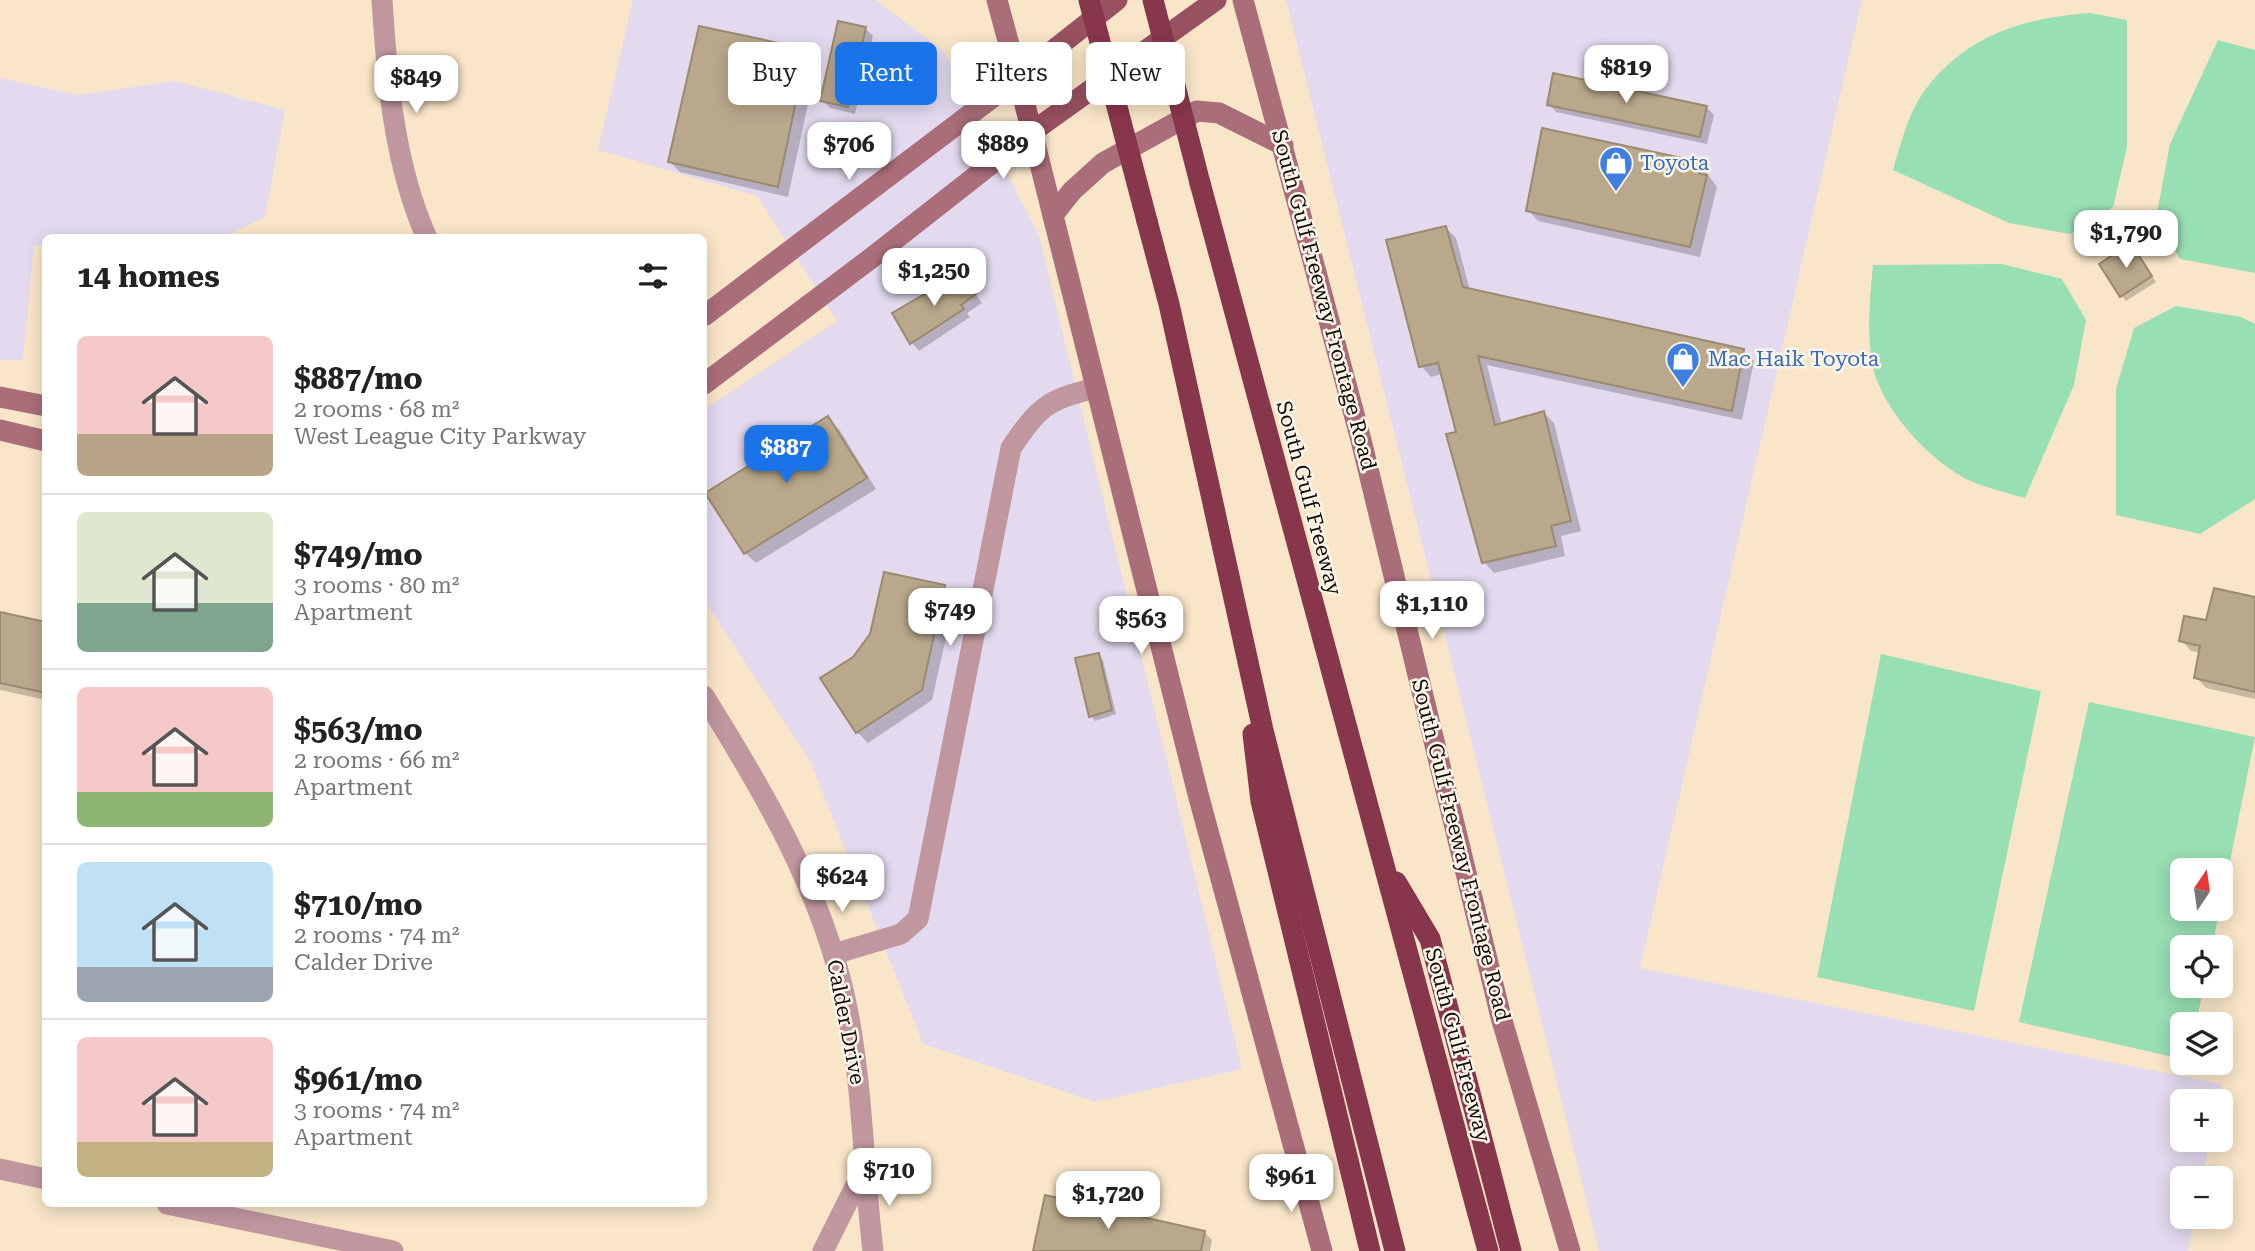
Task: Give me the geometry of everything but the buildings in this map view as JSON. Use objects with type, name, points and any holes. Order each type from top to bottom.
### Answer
[{"type":"highway","points":[[1089,0],[1169,304],[1263,730],[1395,1251]]},
{"type":"highway","name":"South Gulf Freeway","points":[[1153,0],[1488,1251]]},
{"type":"highway","points":[[1237,610],[1261,801],[1370,1251]]},
{"type":"highway","points":[[1381,856],[1430,939],[1511,1251]]},
{"type":"main road","points":[[997,0],[1008,42]]},
{"type":"main road","points":[[1064,42],[1117,0]]},
{"type":"main road","points":[[707,382],[1032,132],[1216,0]]},
{"type":"main road","name":"South Gulf Freeway Frontage Road","points":[[1243,0],[1365,453],[1501,1017],[1570,1251]]},
{"type":"main road","points":[[707,314],[982,105]]},
{"type":"main road","points":[[1025,105],[1198,794],[1322,1251]]},
{"type":"main road","points":[[1053,215],[1072,191],[1103,163],[1197,111],[1219,113],[1283,145]]},
{"type":"main road","points":[[0,397],[42,405]]},
{"type":"main road","points":[[0,430],[42,440]]},
{"type":"street","points":[[382,0],[387,70],[402,156],[426,234]]},
{"type":"street","points":[[834,954],[901,934],[918,919],[1011,449],[1036,412],[1061,397],[1096,388]]},
{"type":"street","name":"Calder Drive","points":[[707,701],[767,797],[817,903],[834,954],[846,1003],[860,1088],[863,1171],[873,1251]]},
{"type":"street","points":[[0,1169],[42,1178]]},
{"type":"street","name":"Calder Drive","points":[[823,1251],[863,1171]]},
{"type":"street","points":[[181,1207],[393,1251]]},
{"type":"shaded area","points":[[633,0],[876,0],[931,42],[835,42],[835,105],[937,105],[937,47],[944,52],[951,65],[951,105],[972,105],[1039,235],[1242,1069],[1095,1102],[923,1044],[810,761],[707,605],[707,408],[837,321],[757,196],[598,150]]},
{"type":"shaded area","points":[[1286,0],[1862,0],[1640,968],[2221,1084],[2220,1089],[2170,1089],[2170,1152],[2207,1152],[2204,1166],[2170,1166],[2170,1229],[2192,1229],[2188,1251],[1599,1251]]},
{"type":"shaded area","points":[[0,78],[78,95],[175,81],[285,110],[265,217],[229,234],[42,234],[42,246],[34,246],[23,360],[0,360]]},
{"type":"green space","points":[[2090,13],[2127,20],[2127,147],[2113,207],[2070,234],[2009,223],[1893,170],[1919,99],[1942,71],[1960,55],[1998,32],[2042,19]]},
{"type":"green space","points":[[2218,40],[2255,50],[2255,273],[2180,259],[2156,218],[2170,144]]},
{"type":"green space","points":[[2002,264],[2062,279],[2086,320],[2074,385],[2025,498],[1973,482],[1942,463],[1926,449],[1898,418],[1887,401],[1878,384],[1871,354],[1869,316],[1873,265]]},
{"type":"green space","points":[[2176,306],[2241,317],[2255,324],[2255,499],[2200,534],[2116,515],[2116,389],[2134,328]]},
{"type":"green space","points":[[1881,654],[2041,691],[1974,1011],[1817,977]]},
{"type":"green space","points":[[2089,702],[2255,737],[2231,858],[2170,858],[2170,921],[2217,921],[2214,935],[2170,935],[2170,998],[2201,998],[2198,1012],[2170,1012],[2170,1056],[2019,1022]]},
{"type":"place","name":"Toyota","points":[[1616,193]]},
{"type":"place","name":"Mac Haik Toyota","points":[[1683,389]]}]
